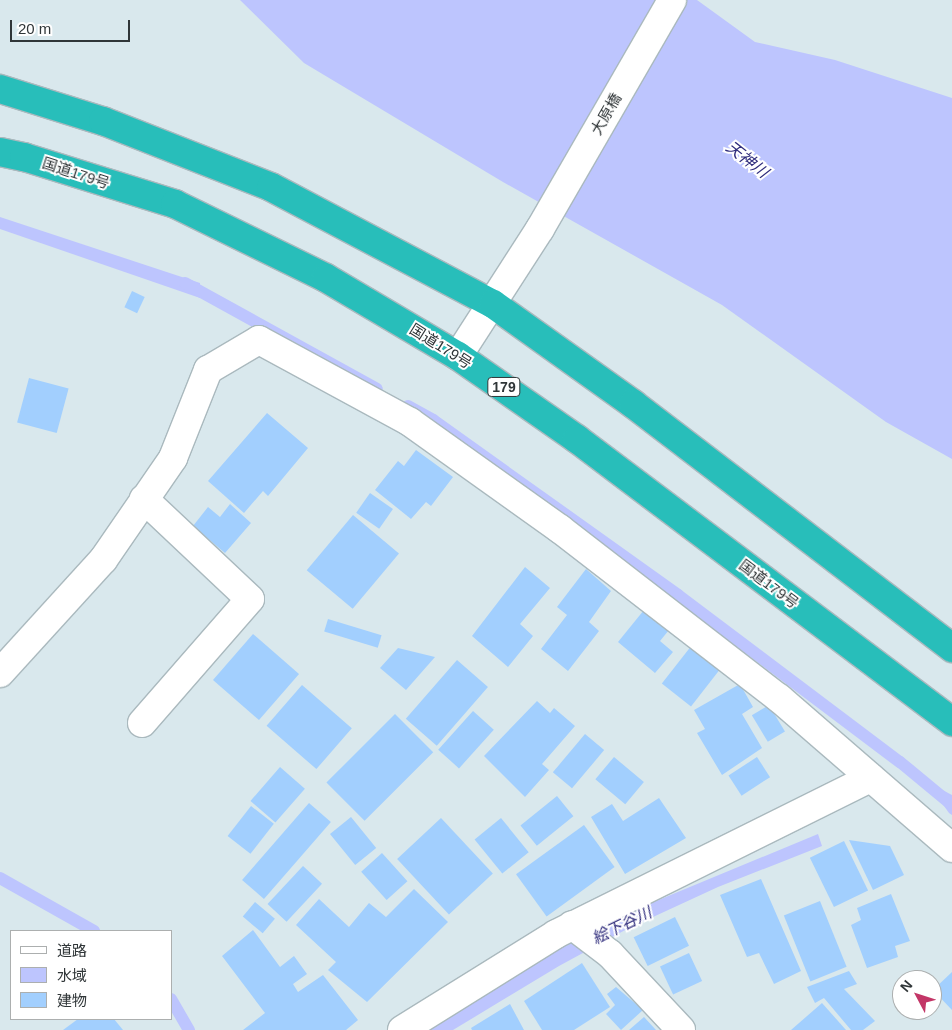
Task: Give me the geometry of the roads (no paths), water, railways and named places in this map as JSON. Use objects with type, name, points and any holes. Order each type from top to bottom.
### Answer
[{"type":"highway","points":[[0,89],[103,121],[271,188],[493,304],[648,416],[952,648]]},
{"type":"highway","name":"国道179号","points":[[0,152],[24,157],[175,204],[326,278],[458,356],[577,439],[952,722]]},
{"type":"street","name":"大原橋","points":[[458,356],[540,229],[672,0]]},
{"type":"street","points":[[0,673],[103,560],[173,458],[208,370],[260,340],[410,422],[560,528],[779,698],[952,848]]},
{"type":"street","points":[[142,723],[250,599],[144,499]]},
{"type":"street","points":[[402,1030],[572,925],[870,778]]},
{"type":"street","points":[[572,925],[610,954],[681,1030]]},
{"type":"water","name":"天神川","points":[[240,0],[697,0],[755,42],[835,60],[952,98],[952,459],[886,422],[722,305],[503,182],[304,63]]},
{"type":"water","points":[[0,217],[200,283],[200,298],[0,229]]},
{"type":"water","points":[[927,782],[952,795],[952,815],[949,813]]},
{"type":"water","name":"絵下谷川","points":[[818,834],[822,846],[718,887],[627,929],[559,966],[453,1030],[426,1030],[566,945],[620,916]]},
{"type":"waterway","points":[[185,283],[377,389]]},
{"type":"waterway","points":[[408,406],[433,420],[678,595],[900,762],[952,805]]},
{"type":"waterway","points":[[0,878],[92,930]]},
{"type":"waterway","points":[[172,1001],[189,1030]]}]
